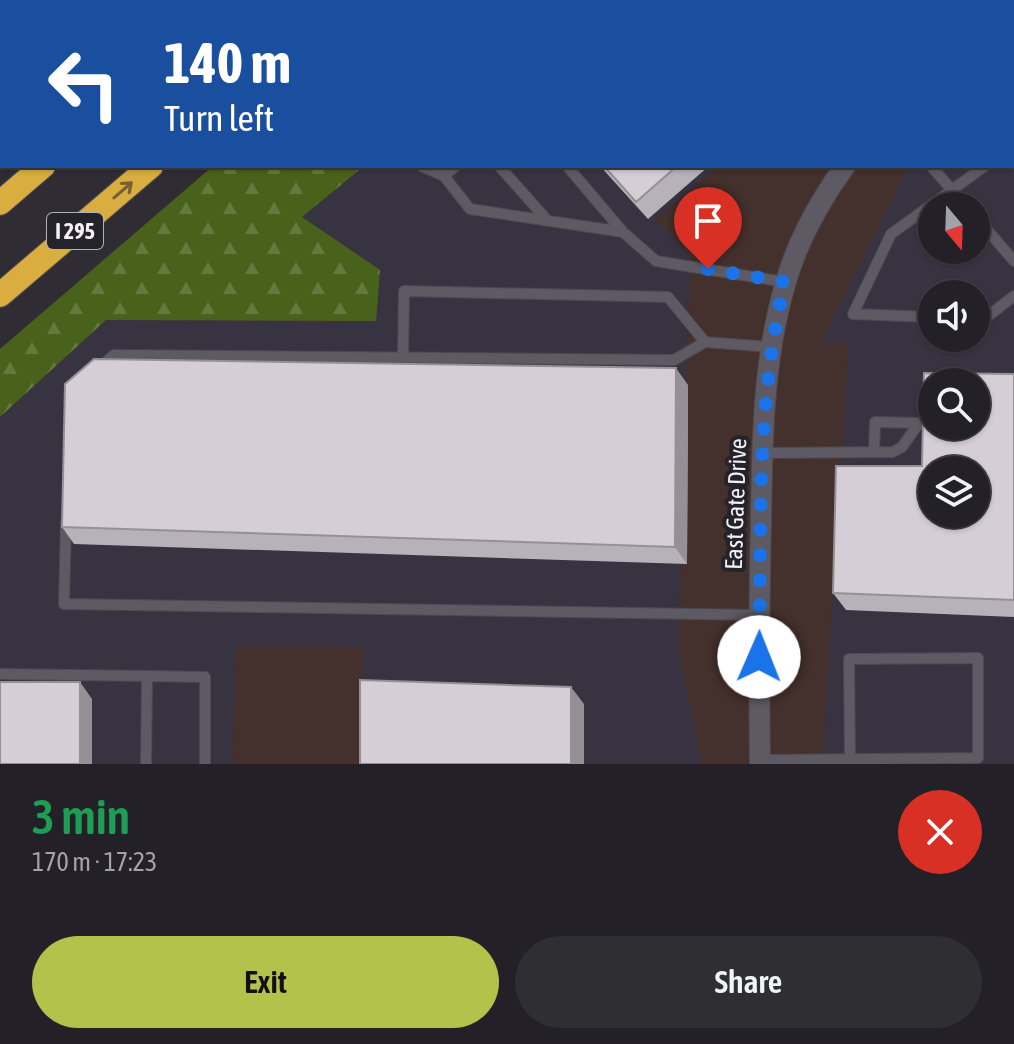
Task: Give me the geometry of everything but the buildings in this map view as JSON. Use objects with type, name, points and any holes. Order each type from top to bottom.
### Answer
[{"type":"highway","points":[[0,203],[41,168]]},
{"type":"highway","name":"I 295","points":[[0,295],[149,168]]},
{"type":"street","name":"East Gate Drive","points":[[760,762],[763,453],[772,347],[785,282],[813,216],[844,168]]},
{"type":"lane","points":[[426,168],[444,176],[470,209],[623,232]]},
{"type":"lane","points":[[444,176],[454,168]]},
{"type":"lane","points":[[501,168],[548,221]]},
{"type":"lane","points":[[569,168],[623,232],[656,261],[785,282]]},
{"type":"lane","points":[[933,168],[954,191]]},
{"type":"lane","points":[[918,316],[853,314],[891,234],[983,168]]},
{"type":"lane","points":[[990,233],[1014,261]]},
{"type":"lane","points":[[403,357],[404,291],[668,297],[705,342]]},
{"type":"lane","points":[[990,315],[1014,296]]},
{"type":"lane","points":[[92,374],[114,355],[674,360],[705,342],[772,347]]},
{"type":"lane","points":[[763,453],[893,452],[902,447],[919,423],[875,422],[874,452]]},
{"type":"lane","points":[[66,514],[64,604],[760,615]]},
{"type":"lane","points":[[760,762],[978,758],[978,658],[849,659],[850,759]]},
{"type":"lane","points":[[0,674],[205,677],[205,764]]},
{"type":"lane","points":[[146,764],[147,676]]},
{"type":"shaded area","points":[[273,168],[1014,168],[1014,764],[0,764],[0,412]]},
{"type":"shaded area","points":[[362,168],[717,168],[655,220],[690,253],[678,648],[702,764],[361,764],[364,647],[236,646],[232,764],[0,764],[0,417],[106,320],[375,321],[380,270],[301,217]]},
{"type":"shaded area","points":[[908,168],[1014,168],[1014,764],[822,764],[849,344],[821,342]]},
{"type":"green space","points":[[211,168],[362,168],[302,217],[380,270],[376,321],[106,320],[0,417],[0,349]]},
{"type":"route","points":[[708,269],[785,282],[773,336],[763,433],[759,657]]}]
